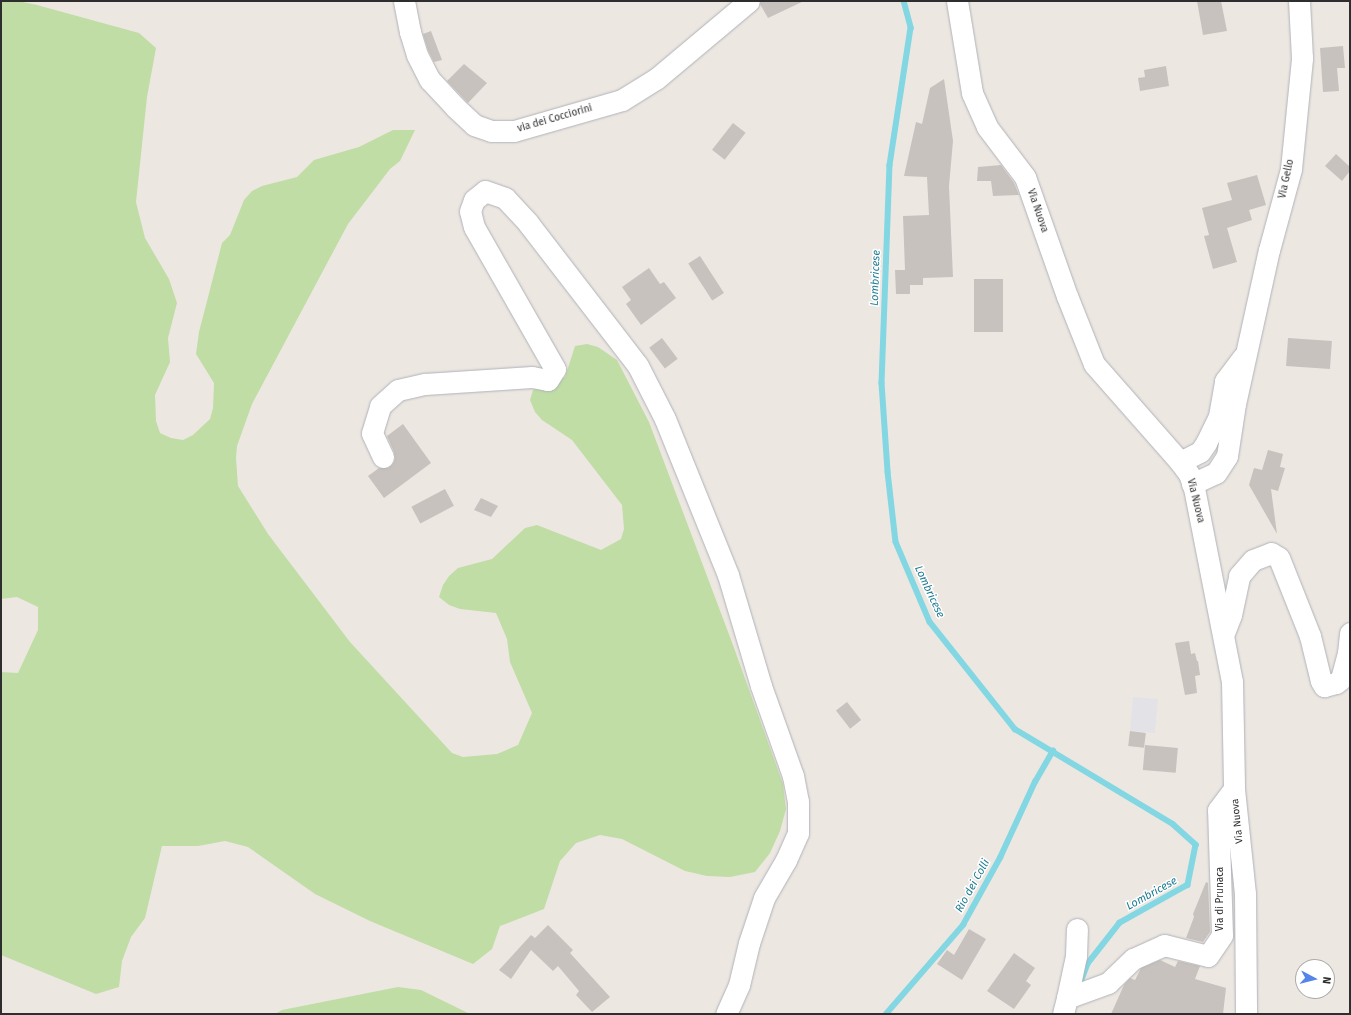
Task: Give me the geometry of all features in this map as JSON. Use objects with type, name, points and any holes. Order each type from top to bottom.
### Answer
[{"type":"street","name":"via dei Cocciorini","points":[[404,1],[410,32],[417,55],[430,80],[474,125],[491,131],[514,131],[622,100],[656,79],[749,1]]},
{"type":"street","name":"Via Nuova","points":[[957,1],[972,93],[987,126],[1025,177],[1067,296],[1094,364],[1180,462],[1189,474],[1192,484],[1217,607],[1224,633],[1232,681],[1234,789],[1245,892],[1246,1014]]},
{"type":"street","name":"Via Gello","points":[[1192,484],[1216,473],[1227,456],[1232,420],[1269,250],[1291,169],[1302,58],[1299,1]]},
{"type":"street","points":[[383,457],[372,433],[380,406],[398,390],[424,384],[532,377],[548,380],[555,369],[474,227],[470,211],[474,200],[485,191],[505,198],[528,224],[638,366],[666,419],[728,576],[761,686],[793,776],[798,801],[798,833],[786,860],[764,898],[750,943],[740,985],[726,1014]]},
{"type":"street","name":"Via Gello","points":[[1180,462],[1200,452],[1206,443],[1219,416],[1225,381],[1247,353]]},
{"type":"street","points":[[1224,633],[1231,615],[1239,576],[1253,560],[1271,553],[1279,558],[1310,636],[1319,676],[1324,686],[1341,680],[1348,654],[1350,633]]},
{"type":"street","name":"Via di Prunaca","points":[[1065,1006],[1108,983],[1133,959],[1164,944],[1208,956],[1222,934],[1218,810],[1234,789]]},
{"type":"street","points":[[1065,1006],[1076,956],[1078,929]]},
{"type":"shaded area","points":[[1133,697],[1158,699],[1155,733],[1130,731]]},
{"type":"green space","points":[[1,1],[18,1],[37,5],[139,33],[156,48],[147,97],[136,202],[145,238],[169,279],[177,303],[168,338],[170,362],[155,395],[156,421],[160,433],[171,438],[183,440],[193,435],[210,419],[213,408],[214,383],[196,354],[199,332],[222,243],[230,235],[244,200],[252,191],[262,186],[297,177],[314,160],[359,147],[393,130],[415,130],[400,161],[390,169],[348,224],[252,404],[237,446],[236,458],[238,486],[268,534],[350,642],[452,753],[463,757],[497,754],[518,745],[532,713],[510,662],[507,639],[496,613],[460,609],[449,605],[439,597],[443,585],[449,576],[458,568],[492,559],[525,528],[537,525],[601,550],[621,539],[624,529],[622,505],[572,440],[542,420],[535,412],[530,400],[533,390],[565,377],[575,346],[587,344],[598,347],[617,360],[649,422],[733,645],[783,784],[786,809],[780,831],[770,853],[755,872],[730,877],[707,876],[685,871],[622,839],[600,835],[576,843],[560,861],[544,909],[500,926],[492,949],[473,964],[370,921],[315,894],[248,847],[225,841],[198,846],[162,846],[145,918],[131,937],[122,961],[119,987],[96,994],[1,955],[1,672],[18,673],[38,630],[38,607],[17,597],[1,599]]},
{"type":"green space","points":[[398,987],[421,990],[470,1014],[275,1014],[282,1010]]},
{"type":"building","points":[[761,1],[804,1],[768,18],[760,4]]},
{"type":"building","points":[[1197,1],[1221,1],[1227,31],[1203,35]]},
{"type":"building","points":[[431,31],[442,60],[434,62],[423,34]]},
{"type":"building","points":[[1343,46],[1345,68],[1337,68],[1339,91],[1323,92],[1320,48]]},
{"type":"building","points":[[464,64],[487,83],[468,103],[447,81]]},
{"type":"building","points":[[1166,66],[1169,86],[1140,91],[1138,78],[1145,77],[1144,70]]},
{"type":"building","points":[[944,79],[953,141],[949,186],[953,277],[923,278],[923,285],[910,285],[910,294],[896,294],[895,270],[905,270],[903,216],[929,215],[927,177],[904,176],[916,122],[922,124],[930,88]]},
{"type":"building","points":[[733,123],[746,133],[725,160],[712,150]]},
{"type":"building","points":[[1336,154],[1350,167],[1350,171],[1342,181],[1325,166]]},
{"type":"building","points":[[1001,165],[1014,183],[1019,195],[993,196],[991,181],[977,181],[978,167]]},
{"type":"building","points":[[1257,175],[1266,205],[1249,210],[1252,220],[1227,228],[1237,262],[1213,269],[1204,236],[1209,235],[1202,208],[1232,200],[1227,183]]},
{"type":"building","points":[[700,256],[724,293],[712,301],[688,264]]},
{"type":"building","points":[[649,268],[660,284],[664,282],[676,298],[641,325],[626,304],[631,300],[622,287]]},
{"type":"building","points":[[974,279],[1003,279],[1003,332],[974,332]]},
{"type":"building","points":[[662,338],[678,359],[665,368],[649,348]]},
{"type":"building","points":[[1288,338],[1332,341],[1330,369],[1286,366]]},
{"type":"building","points":[[403,424],[431,463],[384,498],[368,476],[379,468],[388,468],[393,464],[395,459],[394,452],[387,436]]},
{"type":"building","points":[[1268,450],[1283,454],[1280,467],[1285,468],[1278,491],[1271,489],[1277,534],[1249,485],[1254,468],[1262,470]]},
{"type":"building","points":[[445,489],[454,506],[420,524],[411,507]]},
{"type":"building","points":[[481,498],[498,506],[491,517],[474,510]]},
{"type":"building","points":[[1189,641],[1191,654],[1195,653],[1198,661],[1200,675],[1195,676],[1197,693],[1185,695],[1175,643]]},
{"type":"building","points":[[847,702],[861,720],[850,729],[836,711]]},
{"type":"building","points":[[1130,731],[1146,733],[1144,748],[1128,746]]},
{"type":"building","points":[[1145,745],[1178,748],[1176,773],[1143,770]]},
{"type":"building","points":[[1206,882],[1208,883],[1210,932],[1203,942],[1186,938],[1194,917],[1193,914]]},
{"type":"building","points":[[548,925],[573,950],[570,953],[610,997],[592,1012],[576,995],[579,991],[558,966],[553,971],[531,950],[511,979],[499,970],[531,935],[535,938]]},
{"type":"building","points":[[969,929],[986,939],[962,980],[937,964],[947,950],[954,955]]},
{"type":"building","points":[[1014,953],[1035,968],[1026,981],[1031,985],[1014,1009],[987,991]]},
{"type":"building","points":[[1160,960],[1175,967],[1178,961],[1200,966],[1195,979],[1226,988],[1223,1014],[1111,1014],[1124,985],[1130,978],[1135,980],[1141,968]]},
{"type":"waterway","name":"Lombricese","points":[[904,1],[911,28],[890,165],[882,383],[888,472],[896,542],[930,622],[1015,729],[1173,824],[1196,845],[1188,885],[1120,923],[1088,964],[1079,988]]},
{"type":"waterway","name":"Rio dei Colli","points":[[886,1014],[963,925],[1000,858],[1035,782],[1053,751]]}]
